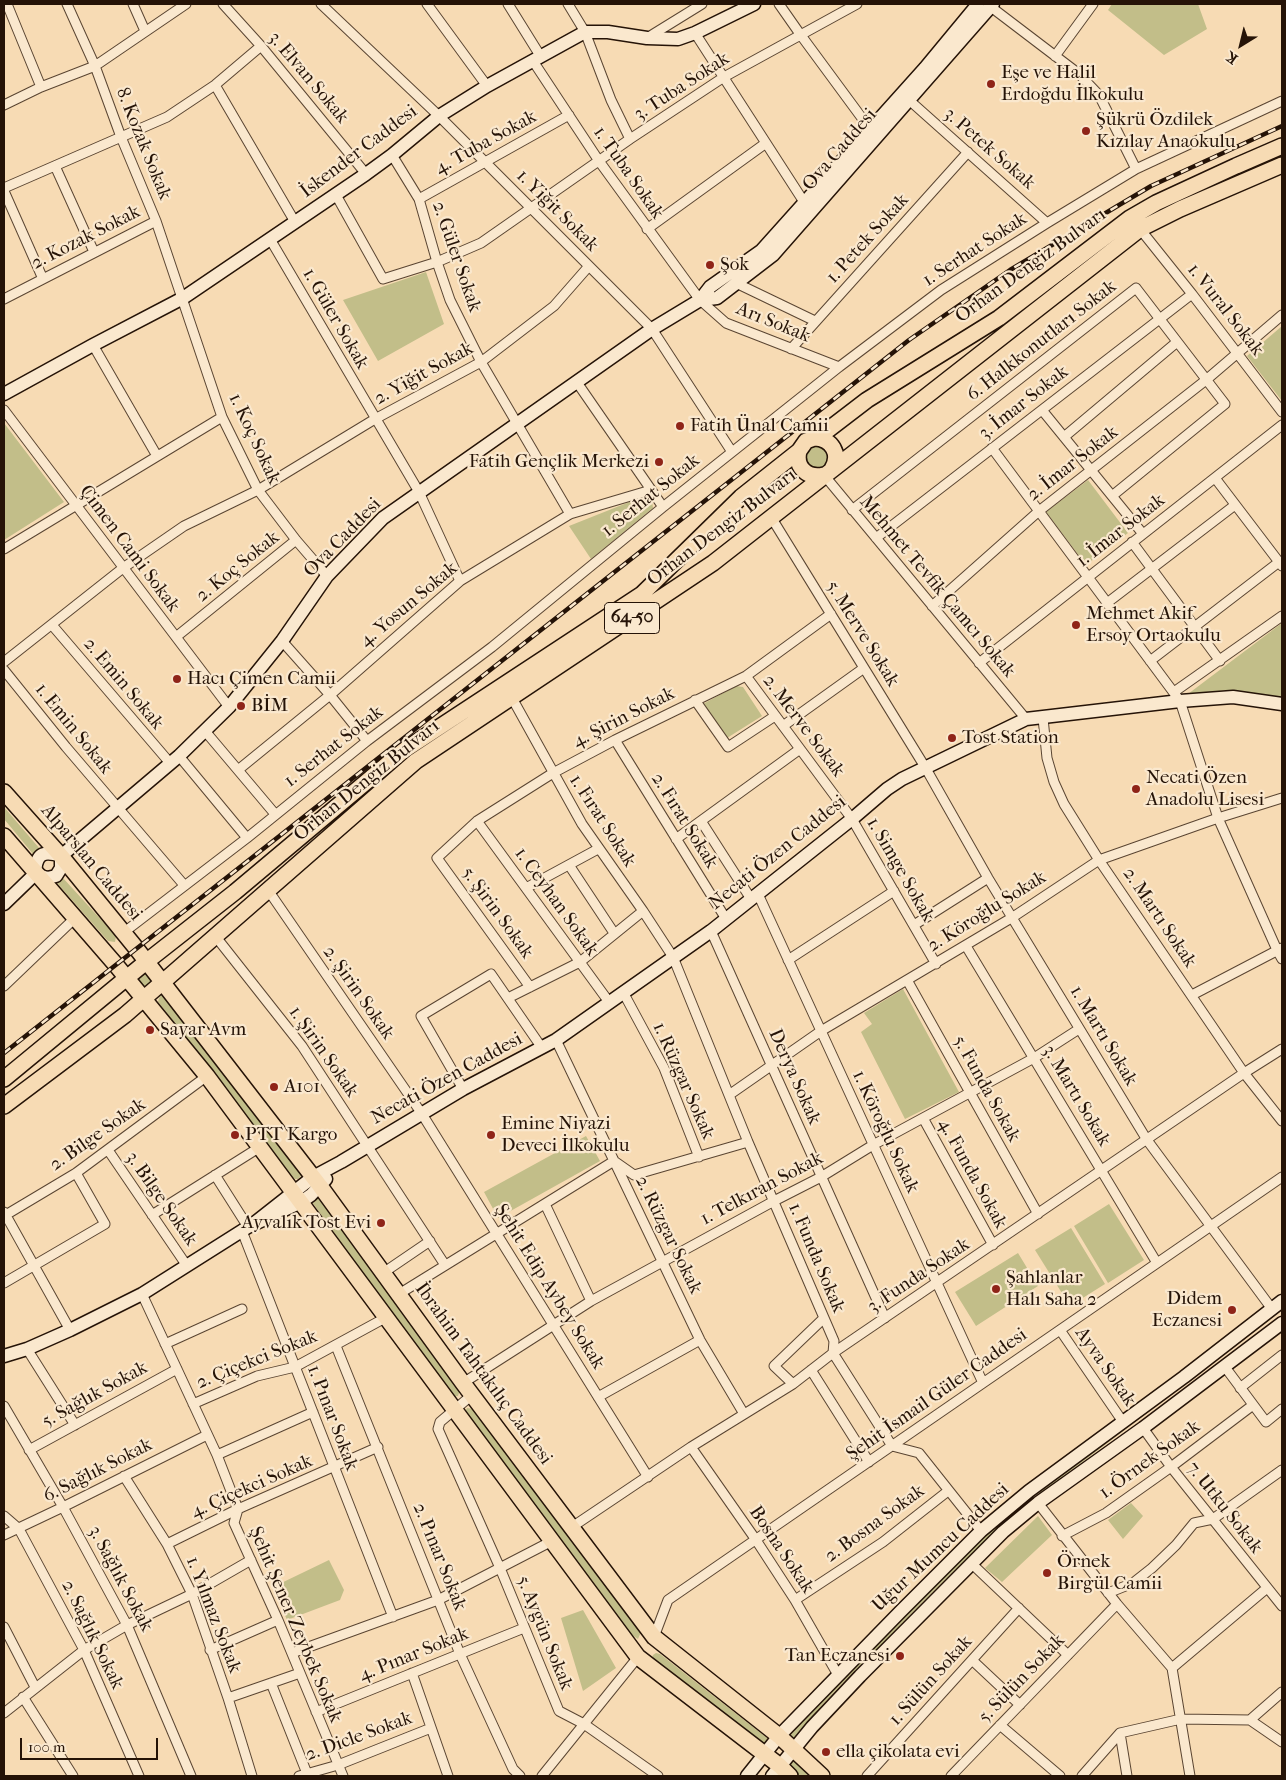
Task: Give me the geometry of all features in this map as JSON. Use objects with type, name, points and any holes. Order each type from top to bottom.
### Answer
[{"type":"main road","name":"Orhan Dengiz Bulvarı","points":[[4,1079],[126,978],[235,892],[403,752],[642,594],[741,497],[799,451],[806,441],[820,436],[867,400],[999,318],[1130,218],[1156,203],[1282,146]]},
{"type":"main road","name":"Orhan Dengiz Bulvarı","points":[[4,1106],[125,1015],[416,761],[713,563],[1140,229],[1180,209],[1282,165]]},
{"type":"main road","points":[[815,438],[827,442],[833,448],[836,456],[828,472]]},
{"type":"main road","name":"Orhan Dengiz Bulvarı","points":[[799,451],[798,462],[803,471],[813,476],[828,472]]},
{"type":"main road","name":"Alparslan Caddesi","points":[[4,792],[61,856],[146,962]]},
{"type":"main road","points":[[4,836],[144,999],[207,1076],[638,1656],[763,1754],[781,1773]]},
{"type":"main road","name":"İbrahim Tahtakılıç Caddesi","points":[[146,962],[316,1182],[468,1390],[654,1637],[794,1748],[822,1776]]},
{"type":"main road","points":[[638,1656],[654,1637]]},
{"type":"street","points":[[8,4],[41,87]]},
{"type":"street","name":"8. Kozak Sokak","points":[[67,4],[95,66],[121,138],[156,221],[183,298]]},
{"type":"street","points":[[133,4],[145,31]]},
{"type":"street","points":[[4,105],[41,87],[95,66],[186,4]]},
{"type":"street","name":"3. Elvan Sokak","points":[[223,4],[261,46],[366,174]]},
{"type":"street","name":"1. Yiğit Sokak","points":[[321,4],[486,162],[652,329],[732,452]]},
{"type":"street","points":[[427,4],[487,86]]},
{"type":"street","name":"1. Tuba Sokak","points":[[508,4],[569,115],[647,229],[700,300]]},
{"type":"street","points":[[568,4],[585,32],[611,100],[630,140]]},
{"type":"street","points":[[647,38],[702,4]]},
{"type":"street","points":[[585,32],[608,32],[647,38],[678,39],[695,33],[754,4]]},
{"type":"street","points":[[779,4],[874,132]]},
{"type":"street","name":"3. Tuba Sokak","points":[[336,195],[383,279],[437,262],[481,243],[724,77],[857,4]]},
{"type":"street","points":[[1055,56],[1092,4]]},
{"type":"street","points":[[987,5],[1079,74],[1099,95],[1136,169]]},
{"type":"street","name":"Ova Caddesi","points":[[35,874],[47,878],[56,876],[61,868],[61,856],[118,809],[229,707],[282,641],[327,576],[383,518],[576,381],[652,329],[700,300],[710,287],[761,251],[804,202],[909,100],[987,5]]},
{"type":"street","name":"Ova Caddesi","points":[[700,300],[717,298],[773,255],[925,68],[987,5]]},
{"type":"street","name":"İskender Caddesi","points":[[4,394],[183,298],[366,174],[439,116],[487,86],[585,32]]},
{"type":"street","points":[[695,33],[804,202]]},
{"type":"street","points":[[43,279],[4,190],[167,117],[215,85],[261,46]]},
{"type":"street","points":[[215,85],[295,222]]},
{"type":"street","name":"3. Petek Sokak","points":[[909,100],[1047,223]]},
{"type":"street","name":"1. Serhat Sokak","points":[[123,933],[247,838],[367,741],[492,647],[663,507],[839,367],[942,290],[1136,169],[1282,101]]},
{"type":"street","name":"4. Tuba Sokak","points":[[419,199],[569,115]]},
{"type":"street","points":[[647,229],[766,143]]},
{"type":"street","name":"1. Petek Sokak","points":[[791,349],[968,152]]},
{"type":"street","name":"2. Güler Sokak","points":[[392,155],[419,199],[450,300],[481,362],[570,514]]},
{"type":"street","points":[[55,166],[94,252]]},
{"type":"street","name":"2. Kozak Sokak","points":[[4,299],[156,221]]},
{"type":"street","name":"1. Vural Sokak","points":[[1140,229],[1282,412]]},
{"type":"street","name":"1. Güler Sokak","points":[[270,239],[419,492],[460,581]]},
{"type":"street","name":"2. Yiğit Sokak","points":[[4,662],[123,568],[184,526],[258,490],[375,419],[481,362],[554,306],[589,266]]},
{"type":"street","points":[[736,283],[816,321]]},
{"type":"street","name":"6. Halkkonutları Sokak","points":[[852,510],[1136,288],[1225,404],[1112,496]]},
{"type":"street","name":"3. İmar Sokak","points":[[876,538],[1192,294]]},
{"type":"street","name":"1. Koç Sokak","points":[[183,298],[222,417],[258,490],[296,540],[327,576]]},
{"type":"street","name":"Arı Sokak","points":[[700,300],[726,323],[839,367]]},
{"type":"street","name":"2. İmar Sokak","points":[[932,606],[1039,511],[1206,380],[1282,315]]},
{"type":"street","points":[[1064,437],[1177,342]]},
{"type":"street","points":[[93,345],[157,456]]},
{"type":"street","points":[[576,381],[663,507]]},
{"type":"street","name":"Çimen Cami Sokak","points":[[4,410],[229,707]]},
{"type":"street","points":[[1042,410],[1143,534]]},
{"type":"street","points":[[4,549],[222,417]]},
{"type":"street","name":"1. İmar Sokak","points":[[979,662],[1282,425]]},
{"type":"street","points":[[992,448],[1177,697],[1218,818],[1282,959]]},
{"type":"street","name":"Mehmet Tevfik Çamcı Sokak","points":[[828,472],[852,510],[1026,720]]},
{"type":"street","points":[[1150,661],[1281,564],[1215,478]]},
{"type":"street","name":"4. Yosun Sokak","points":[[238,770],[330,695],[460,581],[570,514],[651,490]]},
{"type":"street","points":[[1107,603],[1235,505]]},
{"type":"street","name":"5. Merve Sokak","points":[[772,517],[926,767]]},
{"type":"street","name":"2. Koç Sokak","points":[[176,638],[296,540]]},
{"type":"street","points":[[1132,542],[1220,661]]},
{"type":"street","name":"4. Şirin Sokak","points":[[437,858],[477,821],[553,773],[615,740],[746,676],[831,614]]},
{"type":"street","points":[[1177,697],[1220,661],[1282,616]]},
{"type":"street","name":"2. Emin Sokak","points":[[52,625],[247,838]]},
{"type":"street","points":[[282,641],[330,695],[367,741]]},
{"type":"street","points":[[782,726],[864,668]]},
{"type":"street","name":"1. Emin Sokak","points":[[4,670],[118,809],[184,885]]},
{"type":"street","name":"2. Merve Sokak","points":[[746,676],[852,819]]},
{"type":"street","name":"Necati Özen Caddesi","points":[[4,1356],[27,1349],[70,1330],[142,1294],[298,1197],[341,1162],[367,1146],[463,1089],[556,1040],[711,931],[887,789],[902,779],[1026,720],[1177,697],[1233,697],[1282,704]]},
{"type":"street","name":"1. Fırat Sokak","points":[[512,698],[582,824],[673,957]]},
{"type":"street","points":[[695,700],[728,747],[775,716]]},
{"type":"street","name":"2. Martı Sokak","points":[[1043,718],[1047,758],[1054,782],[1064,804],[1099,860],[1244,1073],[1282,1122]]},
{"type":"street","points":[[205,731],[275,814]]},
{"type":"street","name":"2. Fırat Sokak","points":[[615,740],[726,918]]},
{"type":"street","points":[[676,839],[800,749]]},
{"type":"street","name":"1. Martı Sokak","points":[[926,767],[988,878],[1147,1140],[1211,1226],[1277,1305]]},
{"type":"street","name":"2. Köroğlu Sokak","points":[[729,1095],[821,1032],[966,946],[1099,860],[1218,818],[1282,798]]},
{"type":"street","name":"1. Simge Sokak","points":[[852,819],[936,964]]},
{"type":"street","name":"1. Ceyhan Sokak","points":[[477,821],[609,1002]]},
{"type":"street","name":"1. Köroğlu Sokak","points":[[701,821],[754,897],[788,960],[983,1384]]},
{"type":"street","points":[[526,888],[598,849]]},
{"type":"street","points":[[4,904],[35,874],[36,862],[40,855],[48,852],[61,856]]},
{"type":"street","name":"5. Şirin Sokak","points":[[437,858],[530,987]]},
{"type":"street","points":[[569,865],[614,933]]},
{"type":"street","points":[[914,925],[988,878]]},
{"type":"street","name":"2. Şirin Sokak","points":[[268,890],[422,1114]]},
{"type":"street","points":[[788,960],[894,890]]},
{"type":"street","points":[[508,998],[580,962],[643,911]]},
{"type":"street","points":[[4,986],[75,918]]},
{"type":"street","name":"Derya Sokak","points":[[711,931],[885,1318]]},
{"type":"street","name":"1. Şirin Sokak","points":[[216,937],[302,1046],[445,1265]]},
{"type":"street","name":"3. Martı Sokak","points":[[966,946],[1157,1263]]},
{"type":"street","points":[[1192,995],[1279,949]]},
{"type":"street","name":"1. Funda Sokak","points":[[673,957],[748,1142],[834,1341],[833,1353],[892,1446]]},
{"type":"street","points":[[463,1089],[421,1016],[491,974],[542,1048]]},
{"type":"street","name":"5. Funda Sokak","points":[[907,980],[1038,1214]]},
{"type":"street","name":"1. Rüzgar Sokak","points":[[623,992],[664,1068],[699,1157]]},
{"type":"street","name":"1. Telkıran Sokak","points":[[455,1410],[468,1390],[553,1325],[591,1301],[662,1261],[821,1177],[873,1145],[1034,1058],[1079,1029]]},
{"type":"street","name":"2. Rüzgar Sokak","points":[[556,1040],[700,1340],[744,1414]]},
{"type":"street","name":"3. Funda Sokak","points":[[572,1527],[691,1447],[793,1384],[833,1353],[1282,1049]]},
{"type":"street","name":"2. Bilge Sokak","points":[[4,1214],[76,1173],[207,1076]]},
{"type":"street","name":"Şehit Edip Aybey Sokak","points":[[422,1114],[648,1477]]},
{"type":"street","name":"4. Funda Sokak","points":[[923,1118],[993,1246]]},
{"type":"street","points":[[398,1294],[614,1161],[634,1175],[748,1142]]},
{"type":"street","points":[[152,1215],[260,1147]]},
{"type":"street","name":"3. Bilge Sokak","points":[[108,1150],[187,1266]]},
{"type":"street","points":[[4,1283],[33,1264],[105,1224],[76,1173]]},
{"type":"street","name":"1. Pınar Sokak","points":[[215,1175],[248,1228],[295,1367],[393,1616]]},
{"type":"street","name":"Şehit İsmail Güler Caddesi","points":[[654,1637],[668,1600],[1282,1177]]},
{"type":"street","points":[[545,1204],[591,1301]]},
{"type":"street","points":[[4,1214],[70,1330]]},
{"type":"street","points":[[384,1274],[430,1241]]},
{"type":"street","name":"Şehit Şener Zeybek Sokak","points":[[142,1294],[216,1455],[238,1510],[234,1523],[278,1620],[343,1776]]},
{"type":"street","points":[[1277,1305],[1282,1322]]},
{"type":"street","name":"Uğur Mumcu Caddesi","points":[[746,1776],[779,1736],[981,1531],[1029,1491],[1277,1305]]},
{"type":"street","points":[[165,1344],[242,1309]]},
{"type":"street","name":"2. Çiçekci Sokak","points":[[193,1404],[258,1376],[295,1367],[385,1318]]},
{"type":"street","points":[[793,1384],[774,1366],[824,1318]]},
{"type":"street","name":"Uğur Mumcu Caddesi","points":[[781,1773],[794,1748],[860,1676],[1003,1532],[1038,1503],[1143,1428],[1282,1322]]},
{"type":"street","name":"Ayva Sokak","points":[[1060,1330],[1123,1422]]},
{"type":"street","points":[[598,1397],[700,1340]]},
{"type":"street","name":"2. Pınar Sokak","points":[[336,1346],[460,1654],[513,1769],[520,1776]]},
{"type":"street","points":[[27,1349],[75,1425]]},
{"type":"street","points":[[1240,1388],[1282,1355]]},
{"type":"street","points":[[1225,1367],[1266,1422],[1282,1409]]},
{"type":"street","name":"5. Sağlık Sokak","points":[[29,1450],[177,1368]]},
{"type":"street","points":[[811,1370],[869,1462]]},
{"type":"street","name":"1. Örnek Sokak","points":[[1062,1536],[1106,1513],[1253,1405]]},
{"type":"street","name":"3. Sağlık Sokak","points":[[4,1406],[63,1507],[127,1625],[191,1776]]},
{"type":"street","name":"5. Aygün Sokak","points":[[455,1410],[440,1422],[438,1429],[500,1568],[559,1711],[584,1724],[657,1776]]},
{"type":"street","points":[[216,1455],[313,1412]]},
{"type":"street","name":"7. Utku Sokak","points":[[1143,1428],[1171,1467],[1282,1606]]},
{"type":"street","name":"6. Sağlık Sokak","points":[[4,1535],[207,1434]]},
{"type":"street","points":[[892,1446],[919,1453],[981,1531]]},
{"type":"street","name":"4. Çiçekci Sokak","points":[[167,1544],[378,1447]]},
{"type":"street","name":"Bosna Sokak","points":[[691,1447],[795,1600],[838,1675]]},
{"type":"street","points":[[1108,1593],[1133,1583],[1152,1568],[1176,1545],[1194,1523],[1213,1519],[1282,1470]]},
{"type":"street","name":"1. Yılmaz Sokak","points":[[124,1476],[167,1544],[192,1594],[228,1698],[252,1776]]},
{"type":"street","name":"2. Bosna Sokak","points":[[795,1600],[882,1542],[948,1491]]},
{"type":"street","points":[[1029,1491],[1108,1593],[1172,1668],[1190,1776]]},
{"type":"street","name":"2. Sağlık Sokak","points":[[4,1516],[19,1529],[84,1650],[139,1776]]},
{"type":"street","points":[[292,1653],[438,1600],[552,1541]]},
{"type":"street","points":[[4,1713],[84,1650],[127,1625],[192,1594],[251,1560]]},
{"type":"street","points":[[971,1563],[1068,1655]]},
{"type":"street","points":[[1172,1668],[1267,1588]]},
{"type":"street","name":"5. Sülün Sokak","points":[[951,1776],[1117,1604]]},
{"type":"street","name":"1. Sülün Sokak","points":[[867,1776],[1019,1608]]},
{"type":"street","points":[[210,1650],[278,1620]]},
{"type":"street","points":[[4,1627],[35,1687]]},
{"type":"street","name":"4. Pınar Sokak","points":[[316,1712],[524,1628]]},
{"type":"street","points":[[542,1776],[638,1656]]},
{"type":"street","points":[[972,1660],[1020,1705]]},
{"type":"street","points":[[228,1698],[300,1673]]},
{"type":"street","points":[[412,1673],[448,1776]]},
{"type":"street","points":[[271,1683],[305,1775]]},
{"type":"street","points":[[1250,1720],[1282,1692]]},
{"type":"street","points":[[23,1697],[73,1776]]},
{"type":"street","points":[[1082,1776],[1120,1733],[1181,1719],[1250,1720],[1282,1742]]},
{"type":"street","points":[[1000,1725],[1060,1776]]},
{"type":"street","name":"2. Dicle Sokak","points":[[305,1775],[338,1765],[431,1728]]},
{"type":"street","points":[[1120,1733],[1127,1776]]},
{"type":"shaded area","points":[[1112,4],[1198,4],[1207,29],[1164,55],[1108,10]]},
{"type":"shaded area","points":[[426,272],[444,324],[378,361],[343,300]]},
{"type":"shaded area","points":[[1282,326],[1282,401],[1247,356]]},
{"type":"shaded area","points":[[4,423],[64,502],[4,540]]},
{"type":"shaded area","points":[[812,445],[821,445],[831,454],[824,470],[807,467],[804,455]]},
{"type":"shaded area","points":[[1088,480],[1128,533],[1086,565],[1046,512]]},
{"type":"shaded area","points":[[647,495],[652,501],[653,508],[591,559],[569,526]]},
{"type":"shaded area","points":[[1282,623],[1282,697],[1225,690],[1184,697]]},
{"type":"shaded area","points":[[736,686],[743,687],[762,716],[727,738],[703,704]]},
{"type":"shaded area","points":[[4,807],[40,849],[33,854],[4,819]]},
{"type":"shaded area","points":[[63,878],[116,936],[115,942],[108,941],[57,883]]},
{"type":"shaded area","points":[[146,971],[154,980],[147,987],[139,981],[139,976]]},
{"type":"shaded area","points":[[903,989],[959,1092],[905,1119],[861,1032],[872,1024],[864,1013]]},
{"type":"shaded area","points":[[161,995],[164,995],[302,1175],[298,1179],[291,1176],[226,1087],[158,1002]]},
{"type":"shaded area","points":[[586,1136],[600,1161],[498,1218],[484,1192]]},
{"type":"shaded area","points":[[318,1195],[460,1390],[458,1396],[451,1397],[312,1202]]},
{"type":"shaded area","name":"Şahlanlar Halı Saha 2","points":[[1109,1204],[1144,1260],[1108,1283],[1074,1226]]},
{"type":"shaded area","name":"Şahlanlar Halı Saha 2","points":[[1071,1228],[1105,1284],[1070,1306],[1035,1250]]},
{"type":"shaded area","name":"Şahlanlar Halı Saha 2","points":[[1018,1253],[1038,1286],[976,1326],[955,1292]]},
{"type":"shaded area","points":[[1268,1316],[1270,1320],[1040,1494],[1038,1489]]},
{"type":"shaded area","points":[[467,1408],[474,1409],[641,1632],[638,1639],[632,1635],[464,1414]]},
{"type":"shaded area","points":[[1025,1499],[1028,1502],[953,1572],[835,1691],[794,1741],[788,1735],[960,1558]]},
{"type":"shaded area","points":[[1131,1503],[1143,1516],[1123,1539],[1108,1520]]},
{"type":"shaded area","points":[[1038,1516],[1052,1535],[1002,1582],[985,1568]]},
{"type":"shaded area","points":[[329,1560],[344,1590],[340,1600],[287,1620],[273,1587]]},
{"type":"shaded area","points":[[583,1610],[616,1668],[583,1691],[561,1618]]},
{"type":"shaded area","points":[[656,1653],[660,1654],[767,1738],[768,1741],[764,1745],[653,1661],[653,1655]]},
{"type":"shaded area","points":[[791,1757],[815,1776],[799,1776],[789,1765]]},
{"type":"railway","points":[[4,1053],[909,340],[1010,270],[1151,186],[1282,126]]},
{"type":"place","name":"Eşe ve Halil Erdoğdu İlkokulu","points":[[991,84]]},
{"type":"place","name":"Şükrü Özdilek Kızılay Anaokulu","points":[[1086,131]]},
{"type":"place","name":"Şok","points":[[710,265]]},
{"type":"place","name":"Fatih Ünal Camii","points":[[680,426]]},
{"type":"place","name":"Fatih Gençlik Merkezi","points":[[659,462]]},
{"type":"place","name":"Mehmet Akif Ersoy Ortaokulu","points":[[1076,625]]},
{"type":"place","name":"Hacı Çimen Camii","points":[[177,679]]},
{"type":"place","name":"BİM","points":[[241,706]]},
{"type":"place","name":"Tost Station","points":[[952,738]]},
{"type":"place","name":"Necati Özen Anadolu Lisesi","points":[[1136,789]]},
{"type":"place","name":"Sayar Avm","points":[[150,1030]]},
{"type":"place","name":"A101","points":[[274,1087]]},
{"type":"place","name":"PTT Kargo","points":[[235,1135]]},
{"type":"place","name":"Emine Niyazi Deveci İlkokulu","points":[[491,1135]]},
{"type":"place","name":"Ayvalık Tost Evi","points":[[381,1223]]},
{"type":"place","name":"Şahlanlar Halı Saha 2","points":[[996,1289]]},
{"type":"place","name":"Didem Eczanesi","points":[[1232,1310]]},
{"type":"place","name":"Örnek Birgül Camii","points":[[1047,1573]]},
{"type":"place","name":"Tan Eczanesi","points":[[900,1656]]},
{"type":"place","name":"ella çikolata evi","points":[[826,1752]]}]
